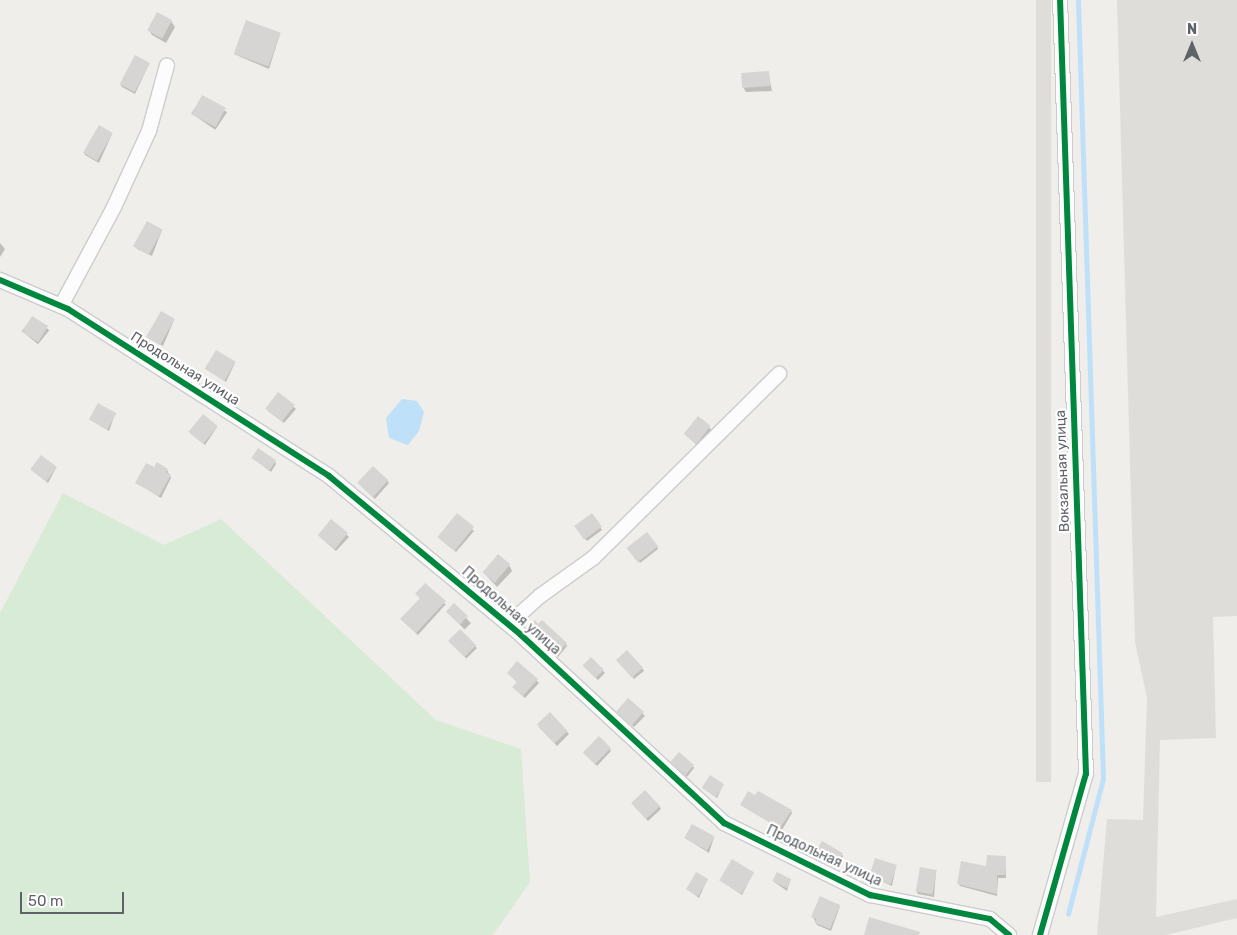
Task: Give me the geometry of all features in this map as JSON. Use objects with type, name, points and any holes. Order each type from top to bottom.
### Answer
[{"type":"street","name":"Вокзальная улица","points":[[1040,935],[1086,774],[1060,0]]},
{"type":"street","points":[[61,306],[114,207],[149,131],[167,65]]},
{"type":"street","name":"Продольная улица","points":[[0,280],[61,306],[330,476],[509,624],[724,823],[870,895],[990,918],[1009,935]]},
{"type":"street","points":[[509,624],[540,596],[593,558],[780,374]]},
{"type":"shaded area","points":[[1036,0],[1051,0],[1051,782],[1036,782]]},
{"type":"shaded area","points":[[1117,0],[1237,0],[1237,616],[1213,617],[1216,738],[1160,740],[1156,917],[1237,899],[1237,918],[1166,935],[1097,935],[1107,819],[1143,820],[1147,698],[1135,642]]},
{"type":"green space","points":[[63,493],[164,545],[221,519],[436,720],[521,749],[530,882],[493,935],[0,935],[0,613]]},
{"type":"water","points":[[402,399],[417,401],[424,412],[419,431],[408,445],[389,438],[386,418]]},
{"type":"building","points":[[157,12],[172,20],[162,39],[147,31]]},
{"type":"building","points":[[246,20],[281,33],[268,66],[234,54]]},
{"type":"building","points":[[135,55],[150,63],[135,92],[120,84]]},
{"type":"building","points":[[769,71],[770,86],[742,88],[741,73]]},
{"type":"building","points":[[202,95],[226,108],[216,127],[192,114]]},
{"type":"building","points":[[99,125],[113,133],[97,161],[83,153]]},
{"type":"building","points":[[147,221],[163,230],[149,255],[133,246]]},
{"type":"building","points":[[161,311],[175,319],[160,345],[146,337]]},
{"type":"building","points":[[32,316],[48,326],[38,342],[22,332]]},
{"type":"building","points":[[216,350],[236,362],[224,381],[205,369]]},
{"type":"building","points":[[278,392],[295,405],[282,421],[265,409]]},
{"type":"building","points":[[98,403],[116,413],[107,430],[89,420]]},
{"type":"building","points":[[203,414],[218,426],[203,444],[189,432]]},
{"type":"building","points":[[698,416],[711,426],[696,444],[684,434]]},
{"type":"building","points":[[258,448],[276,460],[270,470],[251,458]]},
{"type":"building","points":[[41,455],[57,467],[46,481],[30,469]]},
{"type":"building","points":[[157,462],[168,469],[166,472],[171,475],[159,496],[135,483],[146,463],[154,467]]},
{"type":"building","points":[[373,466],[388,480],[373,497],[357,483]]},
{"type":"building","points":[[457,513],[474,527],[455,551],[437,537]]},
{"type":"building","points":[[592,513],[602,527],[584,540],[574,526]]},
{"type":"building","points":[[331,519],[348,533],[335,549],[318,535]]},
{"type":"building","points":[[647,532],[658,546],[638,562],[627,548]]},
{"type":"building","points":[[498,554],[510,564],[495,583],[483,572]]},
{"type":"building","points":[[425,583],[446,601],[416,633],[400,619],[420,598],[415,594]]},
{"type":"building","points":[[454,603],[468,616],[460,625],[446,612]]},
{"type":"building","points":[[535,620],[538,624],[542,620],[567,643],[556,655],[527,629]]},
{"type":"building","points":[[460,629],[476,645],[464,657],[448,641]]},
{"type":"building","points":[[627,650],[643,668],[632,678],[616,660]]},
{"type":"building","points":[[591,657],[604,670],[595,678],[583,665]]},
{"type":"building","points":[[517,661],[538,679],[523,696],[512,687],[517,682],[507,673]]},
{"type":"building","points":[[628,698],[644,712],[632,725],[616,712]]},
{"type":"building","points":[[550,712],[568,731],[555,743],[537,724]]},
{"type":"building","points":[[599,736],[611,748],[595,764],[583,752]]},
{"type":"building","points":[[679,752],[694,765],[686,775],[670,762]]},
{"type":"building","points":[[710,775],[724,784],[716,797],[702,788]]},
{"type":"building","points":[[645,790],[660,806],[646,819],[631,803]]},
{"type":"building","points":[[748,791],[755,795],[758,791],[792,810],[780,828],[740,805]]},
{"type":"building","points":[[692,824],[715,837],[707,851],[684,838]]},
{"type":"building","points":[[822,841],[843,853],[835,866],[814,854]]},
{"type":"building","points":[[987,855],[1006,856],[1005,875],[997,875],[997,894],[957,884],[961,861],[986,866]]},
{"type":"building","points":[[875,858],[897,865],[891,884],[869,877]]},
{"type":"building","points":[[732,859],[754,872],[741,894],[719,880]]},
{"type":"building","points":[[920,867],[937,870],[932,895],[916,892]]},
{"type":"building","points":[[696,872],[708,879],[698,896],[686,889]]},
{"type":"building","points":[[777,872],[791,879],[787,888],[772,881]]},
{"type":"building","points":[[820,896],[840,905],[830,929],[815,923],[816,919],[811,917]]},
{"type":"building","points":[[869,917],[920,932],[919,935],[864,935]]},
{"type":"waterway","points":[[1068,914],[1103,779],[1078,0]]},
{"type":"cycle path","points":[[1040,935],[1086,774],[1060,0]]},
{"type":"cycle path","points":[[0,280],[68,309],[329,476],[521,635],[724,823],[870,895],[990,919],[1009,935]]}]
